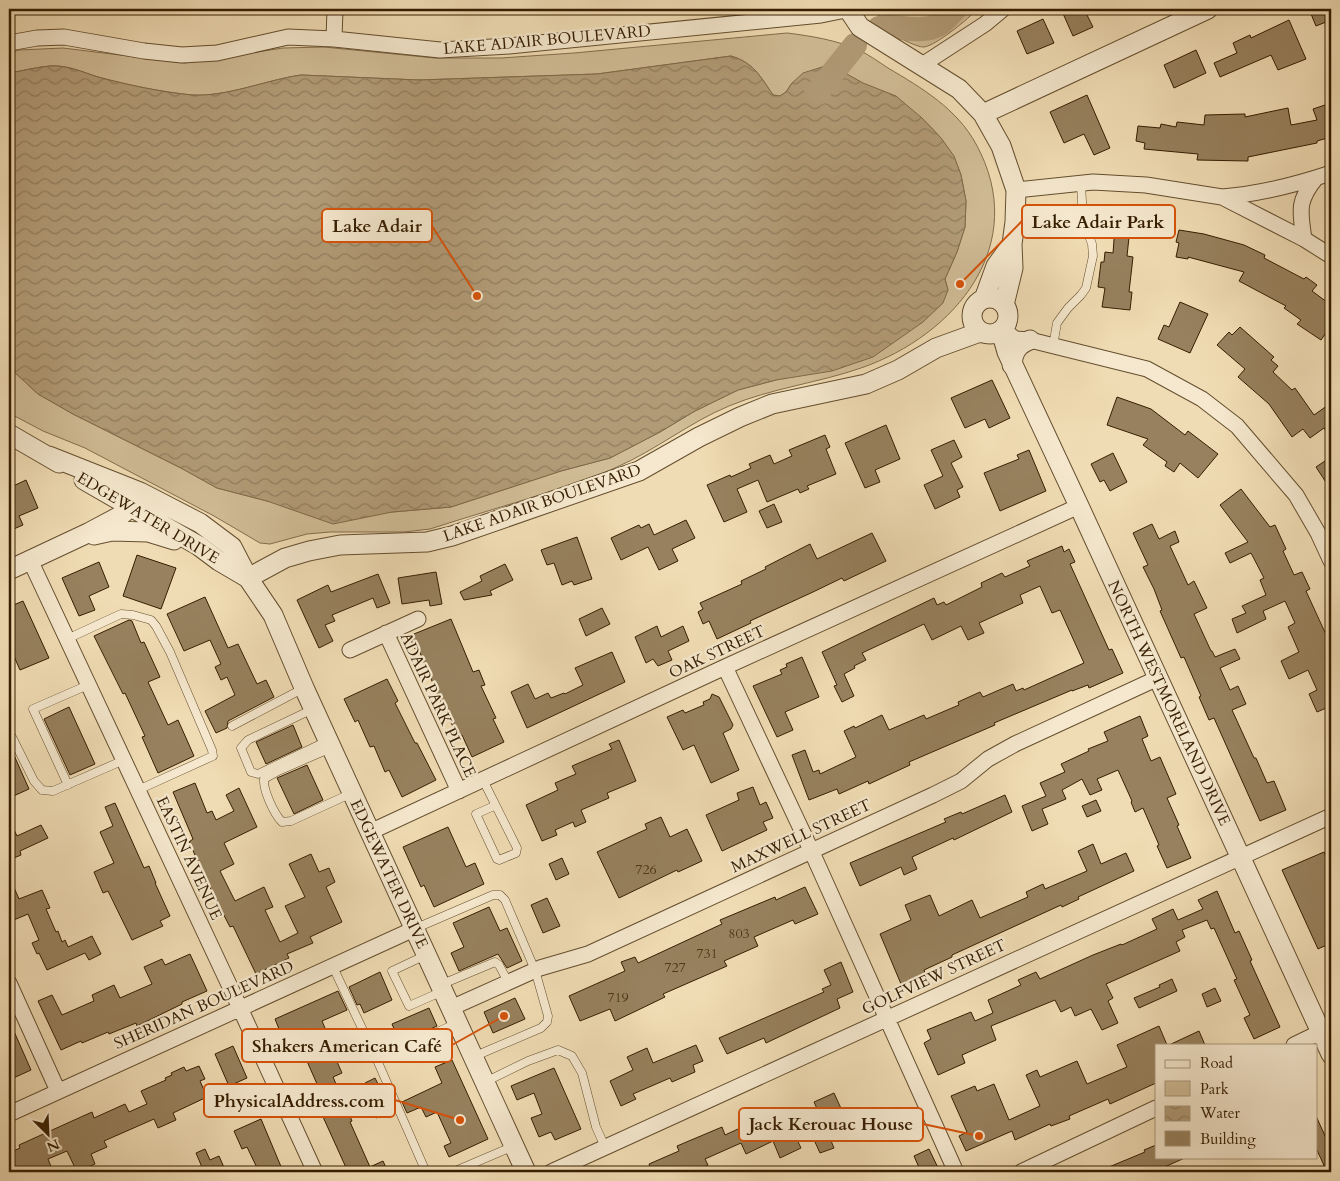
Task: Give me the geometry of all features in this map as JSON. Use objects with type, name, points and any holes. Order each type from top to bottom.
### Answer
[{"type":"street","points":[[334,39],[335,9]]},
{"type":"street","points":[[849,9],[860,27],[960,89],[983,114],[1001,146],[1016,190],[1012,268],[998,325]]},
{"type":"street","name":"LAKE ADAIR BOULEVARD","points":[[9,43],[37,38],[64,37],[144,51],[182,55],[217,53],[288,37],[334,39],[440,50],[499,47],[821,15],[849,9]]},
{"type":"street","points":[[922,65],[986,24],[1002,9]]},
{"type":"street","points":[[983,114],[1208,9]]},
{"type":"street","points":[[1016,190],[1093,182],[1146,185],[1222,197],[1258,193],[1331,173]]},
{"type":"street","points":[[1304,239],[1300,214],[1305,192],[1316,178]]},
{"type":"street","points":[[1222,197],[1304,239],[1331,256]]},
{"type":"street","points":[[1012,244],[996,266],[978,305],[972,319],[975,326],[998,325],[1022,331],[1030,340],[1118,360],[1147,369],[1202,399],[1237,426],[1296,495],[1318,533],[1331,561]]},
{"type":"street","points":[[978,305],[991,298],[998,300],[998,325]]},
{"type":"street","name":"LAKE ADAIR BOULEVARD","points":[[936,348],[978,305]]},
{"type":"street","name":"LAKE ADAIR BOULEVARD","points":[[248,578],[285,558],[309,551],[340,545],[427,542],[462,533],[639,472],[699,437],[740,416],[772,404],[866,384],[898,370],[936,348],[998,325]]},
{"type":"street","name":"NORTH WESTMORELAND DRIVE","points":[[998,325],[1010,358],[1080,506],[1240,858],[1326,1030],[1331,1054]]},
{"type":"street","points":[[1010,358],[1022,343],[1030,340]]},
{"type":"street","name":"EDGEWATER DRIVE","points":[[9,434],[48,456],[76,475],[200,523],[232,547],[248,578],[273,615],[313,710],[526,1172]]},
{"type":"street","points":[[9,570],[120,516],[135,499]]},
{"type":"street","name":"EDGEWATER DRIVE","points":[[135,499],[219,561],[248,578]]},
{"type":"street","name":"OAK STREET","points":[[370,832],[725,667],[1080,506]]},
{"type":"street","points":[[73,540],[112,531],[148,532],[202,548]]},
{"type":"street","name":"EASTIN AVENUE","points":[[30,560],[315,1172]]},
{"type":"street","points":[[350,650],[418,619]]},
{"type":"street","name":"ADAIR PARK PLACE","points":[[386,634],[459,791]]},
{"type":"street","points":[[725,667],[811,850],[956,1172]]},
{"type":"street","name":"MAXWELL STREET","points":[[454,1016],[508,982],[535,970],[588,954],[934,795],[961,781],[988,759],[1015,744],[1158,678]]},
{"type":"street","name":"GOLFVIEW STREET","points":[[551,1172],[1331,816]]},
{"type":"street","name":"SHERIDAN BOULEVARD","points":[[9,1114],[414,929]]},
{"type":"street","points":[[9,983],[58,1091]]},
{"type":"street","points":[[1296,1044],[1326,1030]]},
{"type":"street","points":[[1021,1172],[1155,1108]]},
{"type":"lane","points":[[1053,346],[1057,323],[1086,288],[1093,256],[1092,244],[1083,220],[1082,184]]},
{"type":"lane","points":[[67,639],[121,614],[133,615],[151,620],[170,652],[213,756],[138,790]]},
{"type":"lane","points":[[68,785],[33,709],[88,684]]},
{"type":"lane","points":[[232,726],[304,688]]},
{"type":"lane","points":[[313,710],[244,743],[241,748],[251,772],[258,774],[329,744]]},
{"type":"lane","points":[[9,731],[34,782],[42,790],[53,791],[124,760]]},
{"type":"lane","points":[[329,744],[264,779],[263,785],[274,810],[282,822],[291,822],[352,793]]},
{"type":"lane","points":[[483,780],[494,806],[500,812],[517,848],[516,853],[499,860],[476,814],[494,806]]},
{"type":"lane","points":[[414,929],[493,895],[500,896],[505,900],[535,970],[548,1016],[547,1022],[541,1028],[473,1057]]},
{"type":"lane","points":[[426,955],[392,971],[409,1006],[492,963],[498,963],[508,982]]},
{"type":"lane","points":[[333,966],[426,1172]]},
{"type":"lane","points":[[376,1060],[454,1016]]},
{"type":"lane","points":[[485,1082],[528,1061],[558,1050],[572,1056],[582,1073],[596,1127],[605,1147]]},
{"type":"lane","points":[[453,1172],[514,1146]]},
{"type":"green space","points":[[883,9],[977,9],[944,37],[929,45],[920,47],[882,27],[878,16],[879,12]]},
{"type":"green space","points":[[787,33],[823,39],[859,50],[938,100],[959,120],[976,144],[991,181],[995,217],[989,250],[975,281],[954,309],[927,333],[895,353],[861,368],[778,390],[729,406],[645,453],[599,475],[430,529],[404,532],[330,532],[307,534],[270,544],[260,543],[214,516],[85,448],[43,431],[9,413],[9,367],[38,394],[217,488],[267,501],[392,512],[451,507],[561,471],[610,458],[695,411],[738,390],[776,380],[948,290],[945,279],[957,252],[965,227],[966,201],[961,175],[954,157],[941,138],[922,118],[836,68],[822,67],[792,83],[786,92],[780,96],[773,95],[751,66],[731,56],[597,74],[419,80],[301,75],[233,91],[192,95],[133,85],[57,66],[9,73],[9,53],[19,50],[63,48],[185,63],[283,48],[324,47],[435,58],[501,58]]},
{"type":"water","points":[[731,56],[751,66],[773,95],[780,96],[803,73],[822,67],[836,68],[863,83],[896,96],[922,118],[941,138],[954,156],[961,175],[966,201],[965,227],[957,252],[945,279],[948,290],[943,303],[923,322],[873,357],[832,371],[776,380],[738,390],[695,411],[610,458],[561,471],[451,507],[392,512],[333,524],[267,501],[217,488],[38,394],[9,367],[9,73],[57,66],[145,88],[180,94],[205,95],[233,91],[301,75],[419,80],[597,74]]},
{"type":"building","points":[[1061,9],[1084,9],[1093,27],[1073,36]]},
{"type":"building","points":[[1309,9],[1331,9],[1331,20],[1316,26]]},
{"type":"building","points":[[1043,19],[1054,43],[1027,54],[1017,31]]},
{"type":"building","points":[[1289,20],[1306,59],[1278,70],[1271,55],[1220,77],[1214,63],[1237,53],[1233,43],[1250,35],[1251,38]]},
{"type":"building","points":[[1196,50],[1206,73],[1174,88],[1164,65]]},
{"type":"building","points":[[1087,95],[1110,148],[1094,155],[1084,134],[1064,143],[1050,112]]},
{"type":"building","points":[[1331,103],[1331,137],[1317,141],[1317,143],[1248,157],[1248,161],[1197,160],[1198,154],[1144,149],[1145,143],[1136,141],[1138,126],[1160,128],[1161,124],[1176,127],[1177,122],[1204,125],[1205,115],[1245,114],[1245,117],[1288,108],[1291,125],[1317,120],[1313,109]]},
{"type":"building","points":[[1115,226],[1130,228],[1127,256],[1133,257],[1129,292],[1132,292],[1130,310],[1102,307],[1105,288],[1098,287],[1101,262],[1104,262],[1105,252],[1113,253]]},
{"type":"building","points":[[1179,230],[1204,234],[1244,245],[1265,255],[1264,258],[1304,279],[1306,277],[1317,285],[1312,291],[1331,305],[1331,325],[1321,340],[1297,324],[1301,320],[1284,308],[1286,306],[1239,281],[1244,272],[1188,257],[1188,259],[1176,257],[1179,243],[1176,242]]},
{"type":"building","points":[[1180,302],[1208,314],[1190,353],[1158,339],[1164,325],[1169,327]]},
{"type":"building","points":[[1240,327],[1274,357],[1271,360],[1278,366],[1273,372],[1292,390],[1295,388],[1314,415],[1331,403],[1331,439],[1324,428],[1310,438],[1303,429],[1292,437],[1269,404],[1238,377],[1245,369],[1217,345],[1229,332],[1232,335]]},
{"type":"building","points":[[992,380],[1010,418],[989,428],[985,419],[965,428],[951,398]]},
{"type":"building","points":[[1117,397],[1151,409],[1185,435],[1188,431],[1218,454],[1198,478],[1180,463],[1174,472],[1165,466],[1167,462],[1143,445],[1148,439],[1107,425]]},
{"type":"building","points":[[886,425],[900,459],[875,470],[880,482],[865,488],[845,443]]},
{"type":"building","points":[[825,435],[830,447],[826,449],[836,474],[807,486],[809,489],[800,493],[798,489],[767,502],[758,480],[737,489],[747,512],[724,522],[707,485],[751,468],[749,464],[770,455],[774,464],[792,456],[789,450]]},
{"type":"building","points":[[954,440],[962,457],[951,463],[963,487],[957,490],[960,497],[935,509],[924,485],[943,476],[931,450]]},
{"type":"building","points":[[1029,450],[1046,491],[1000,511],[984,473],[1019,459],[1017,455]]},
{"type":"building","points":[[1113,453],[1127,482],[1110,491],[1104,480],[1100,482],[1091,464]]},
{"type":"building","points":[[1331,457],[1331,490],[1316,467]]},
{"type":"building","points":[[26,480],[38,508],[19,516],[23,525],[9,531],[9,488]]},
{"type":"building","points":[[1241,489],[1270,527],[1275,525],[1286,549],[1283,551],[1294,575],[1302,572],[1310,589],[1306,591],[1328,639],[1331,638],[1331,706],[1317,712],[1309,694],[1317,690],[1308,670],[1289,679],[1281,661],[1299,652],[1288,627],[1295,623],[1285,601],[1263,611],[1266,619],[1237,633],[1232,619],[1246,613],[1242,606],[1266,595],[1260,580],[1264,578],[1251,553],[1230,563],[1225,553],[1248,542],[1220,505]]},
{"type":"building","points":[[774,504],[782,522],[767,528],[759,511]]},
{"type":"building","points":[[686,520],[695,538],[672,549],[678,561],[659,570],[648,547],[621,560],[611,538],[639,525],[641,528],[649,524],[654,535]]},
{"type":"building","points":[[1152,524],[1159,539],[1175,531],[1179,542],[1170,546],[1188,585],[1194,581],[1207,608],[1194,614],[1211,651],[1215,657],[1235,649],[1240,659],[1220,668],[1230,690],[1238,686],[1246,704],[1232,710],[1267,783],[1274,781],[1286,810],[1260,821],[1214,718],[1209,720],[1199,697],[1201,696],[1184,657],[1181,658],[1160,611],[1162,610],[1154,589],[1143,567],[1148,565],[1133,533]]},
{"type":"building","points":[[872,533],[886,561],[844,581],[842,578],[750,621],[751,623],[717,639],[709,621],[703,624],[698,612],[703,609],[700,603],[742,584],[741,581],[766,569],[765,567],[810,544],[817,559]]},
{"type":"building","points":[[577,537],[592,579],[574,585],[572,581],[562,585],[554,563],[547,565],[541,550]]},
{"type":"building","points":[[1062,546],[1064,552],[1069,549],[1075,562],[1070,564],[1109,650],[1112,649],[1123,673],[1089,688],[1088,685],[1072,690],[994,723],[995,725],[909,762],[910,765],[869,784],[868,781],[839,794],[837,789],[809,800],[792,755],[805,750],[813,772],[819,770],[820,774],[856,757],[844,731],[854,726],[855,728],[882,715],[889,730],[924,715],[926,719],[959,705],[958,702],[980,692],[983,697],[1013,684],[1016,691],[1023,688],[1024,690],[1084,663],[1060,610],[1052,613],[1040,586],[1020,595],[1023,603],[979,623],[984,633],[968,640],[961,626],[932,640],[924,624],[862,653],[866,660],[844,674],[854,696],[842,702],[834,686],[837,685],[822,652],[934,598],[937,605],[944,602],[946,605],[982,587],[981,583],[1002,573],[1005,577],[1030,566],[1027,561]]},
{"type":"building","points":[[137,555],[176,568],[161,609],[123,596]]},
{"type":"building","points":[[99,562],[109,587],[89,596],[95,610],[79,616],[62,578]]},
{"type":"building","points":[[505,564],[513,580],[490,591],[492,595],[464,600],[460,592],[482,581],[480,576]]},
{"type":"building","points":[[436,572],[442,604],[430,606],[429,600],[402,604],[398,578]]},
{"type":"building","points":[[378,574],[390,603],[377,608],[373,598],[332,615],[335,621],[325,625],[333,641],[319,648],[297,600],[328,585],[331,592]]},
{"type":"building","points":[[205,597],[228,648],[238,644],[257,684],[266,680],[274,697],[228,721],[227,728],[216,733],[205,711],[235,695],[227,677],[221,680],[215,667],[221,664],[210,640],[184,651],[167,614]]},
{"type":"building","points":[[23,601],[49,658],[20,670],[9,645],[9,607]]},
{"type":"building","points":[[602,608],[610,624],[586,636],[579,619]]},
{"type":"building","points":[[451,619],[473,672],[479,670],[485,685],[481,686],[496,718],[493,719],[504,742],[472,757],[462,735],[458,737],[418,648],[415,649],[409,636]]},
{"type":"building","points":[[129,620],[132,621],[141,643],[144,642],[160,677],[148,682],[168,725],[178,720],[194,756],[158,773],[142,737],[145,736],[125,693],[123,694],[94,636]]},
{"type":"building","points":[[657,626],[661,637],[683,626],[689,641],[668,651],[672,660],[658,666],[653,659],[646,663],[635,637]]},
{"type":"building","points":[[612,652],[625,682],[527,728],[511,692],[528,684],[535,699],[548,693],[551,698],[565,694],[583,685],[575,668]]},
{"type":"building","points":[[802,657],[819,697],[785,712],[793,730],[777,737],[753,686],[782,674],[780,670],[787,667],[786,664]]},
{"type":"building","points":[[387,679],[398,701],[395,703],[436,780],[402,797],[389,770],[385,772],[374,746],[370,747],[358,720],[355,722],[344,699]]},
{"type":"building","points":[[712,694],[719,697],[733,725],[731,729],[723,733],[739,770],[711,783],[694,745],[683,750],[667,717],[683,710],[685,713],[704,705],[703,702],[710,699]]},
{"type":"building","points":[[69,707],[95,764],[70,775],[44,719]]},
{"type":"building","points":[[1140,716],[1148,736],[1142,739],[1151,761],[1160,757],[1176,794],[1167,798],[1191,858],[1167,868],[1143,808],[1135,812],[1118,770],[1097,779],[1102,790],[1090,795],[1082,779],[1062,790],[1066,799],[1042,809],[1048,824],[1032,831],[1022,806],[1046,796],[1040,783],[1065,772],[1061,764],[1089,751],[1088,749],[1108,741],[1104,732]]},
{"type":"building","points":[[293,725],[302,747],[266,764],[256,742]]},
{"type":"building","points":[[619,740],[636,781],[607,793],[609,798],[581,810],[586,822],[575,827],[573,822],[555,830],[557,835],[542,841],[526,805],[558,790],[555,783],[576,774],[572,766],[612,749],[609,744]]},
{"type":"building","points":[[9,744],[29,789],[9,798]]},
{"type":"building","points":[[307,765],[323,800],[294,814],[277,778]]},
{"type":"building","points":[[195,783],[207,813],[212,811],[216,820],[234,811],[226,795],[239,788],[257,827],[224,843],[234,864],[220,871],[235,901],[264,887],[273,907],[265,910],[280,942],[298,933],[285,906],[305,897],[289,864],[311,854],[319,872],[329,868],[335,882],[326,887],[342,922],[310,937],[313,943],[287,954],[289,958],[256,974],[233,926],[230,927],[213,894],[189,842],[193,839],[173,792]]},
{"type":"building","points":[[753,787],[760,805],[766,802],[773,818],[763,822],[767,830],[722,851],[706,815],[739,800],[737,793]]},
{"type":"building","points":[[1005,795],[1012,812],[954,840],[953,838],[912,857],[917,869],[904,875],[901,867],[860,886],[850,863],[946,822],[944,819],[961,812],[962,814]]},
{"type":"building","points":[[1096,800],[1101,811],[1087,817],[1082,806]]},
{"type":"building","points":[[115,803],[144,868],[149,866],[170,916],[160,921],[163,926],[132,940],[108,891],[103,893],[94,872],[114,863],[100,832],[113,826],[105,807]]},
{"type":"building","points":[[661,817],[670,837],[687,829],[702,861],[678,872],[677,870],[619,898],[597,852],[647,829],[645,824]]},
{"type":"building","points":[[9,819],[17,836],[41,825],[48,838],[20,851],[21,855],[9,860]]},
{"type":"building","points":[[448,827],[466,867],[475,863],[484,884],[434,907],[424,885],[421,887],[403,847]]},
{"type":"building","points":[[1093,844],[1101,864],[1126,853],[1134,871],[1078,897],[1079,899],[1062,907],[1061,905],[952,955],[952,957],[924,970],[925,973],[901,984],[880,934],[911,920],[905,905],[930,895],[939,916],[972,900],[980,918],[1028,897],[1026,892],[1043,884],[1045,889],[1087,871],[1078,851]]},
{"type":"building","points":[[1324,852],[1331,869],[1331,943],[1318,949],[1282,870]]},
{"type":"building","points":[[562,858],[569,874],[556,880],[549,864]]},
{"type":"building","points":[[9,876],[19,899],[42,890],[50,908],[46,909],[62,942],[65,940],[68,947],[92,936],[101,954],[89,960],[85,953],[47,970],[32,943],[39,940],[28,914],[9,922]]},
{"type":"building","points":[[805,887],[818,914],[795,924],[793,920],[754,937],[758,946],[724,961],[727,966],[663,994],[665,997],[615,1021],[610,1009],[580,1021],[569,996],[625,971],[621,962],[635,957],[638,963],[722,924],[720,920],[775,897],[776,900]]},
{"type":"building","points":[[1217,891],[1235,933],[1239,931],[1252,960],[1250,961],[1280,1027],[1254,1039],[1244,1018],[1250,1015],[1234,980],[1237,979],[1214,928],[1211,929],[1207,920],[1182,930],[1185,937],[1176,942],[1180,951],[1106,984],[1113,998],[1108,1001],[1118,1023],[1102,1030],[1091,1009],[1075,1016],[1071,1007],[1061,1012],[1055,1000],[991,1026],[996,1040],[962,1055],[965,1063],[938,1075],[924,1043],[931,1039],[927,1030],[971,1012],[975,1021],[993,1013],[988,1000],[1021,985],[1018,980],[1036,972],[1040,979],[1157,929],[1152,919],[1173,909],[1178,920],[1203,909],[1198,900]]},
{"type":"building","points":[[547,898],[560,926],[543,933],[531,905]]},
{"type":"building","points":[[489,907],[500,931],[507,928],[522,961],[507,968],[498,954],[459,971],[451,953],[464,947],[453,923]]},
{"type":"building","points":[[190,954],[207,991],[137,1026],[136,1023],[82,1043],[81,1041],[61,1050],[38,1001],[52,995],[62,1015],[94,1001],[92,995],[114,985],[120,998],[152,984],[144,967],[162,959],[165,965]]},
{"type":"building","points":[[841,962],[853,992],[837,999],[840,1008],[766,1043],[764,1038],[727,1054],[719,1038],[824,992],[822,989],[831,985],[824,970]]},
{"type":"building","points":[[380,972],[392,1000],[364,1013],[360,1004],[357,1005],[349,987]]},
{"type":"building","points":[[1172,979],[1177,991],[1139,1008],[1134,998],[1160,987],[1159,985]]},
{"type":"building","points":[[1215,988],[1221,1001],[1207,1007],[1202,994]]},
{"type":"building","points":[[338,991],[347,1010],[322,1021],[342,1073],[333,1077],[370,1167],[383,1161],[388,1172],[348,1172],[314,1097],[321,1093],[306,1059],[299,1062],[287,1037],[283,1039],[275,1019]]},
{"type":"building","points":[[515,998],[525,1019],[493,1033],[484,1012]]},
{"type":"building","points":[[429,1008],[437,1026],[400,1043],[392,1024]]},
{"type":"building","points":[[9,1020],[31,1070],[9,1080]]},
{"type":"building","points":[[1159,1026],[1167,1044],[1155,1044],[1155,1083],[1110,1104],[1108,1099],[1069,1116],[1070,1119],[1051,1126],[1050,1124],[1015,1140],[1012,1131],[966,1151],[959,1136],[967,1132],[951,1096],[975,1086],[977,1091],[994,1084],[1009,1120],[1040,1106],[1026,1075],[1037,1070],[1040,1077],[1077,1061],[1087,1084],[1127,1067],[1117,1045]]},
{"type":"building","points":[[1199,1031],[1205,1044],[1171,1044]]},
{"type":"building","points":[[696,1045],[703,1061],[693,1065],[695,1072],[672,1082],[670,1078],[633,1094],[636,1099],[621,1106],[610,1081],[633,1070],[627,1057],[647,1048],[653,1063]]},
{"type":"building","points":[[233,1046],[247,1078],[229,1086],[215,1054]]},
{"type":"building","points":[[452,1060],[488,1139],[449,1157],[444,1146],[451,1143],[437,1112],[426,1117],[421,1107],[407,1113],[402,1102],[442,1083],[435,1067]]},
{"type":"building","points":[[199,1066],[205,1079],[200,1081],[207,1097],[173,1113],[176,1120],[158,1128],[154,1119],[104,1141],[107,1147],[91,1154],[95,1164],[77,1172],[67,1151],[48,1159],[52,1169],[44,1172],[9,1172],[9,1153],[20,1148],[19,1145],[92,1112],[94,1118],[125,1104],[129,1112],[147,1104],[141,1091],[166,1080],[165,1078],[172,1075],[171,1073],[184,1067],[186,1071]]},
{"type":"building","points":[[554,1068],[581,1129],[555,1140],[551,1132],[539,1137],[531,1118],[542,1114],[534,1093],[517,1100],[511,1086]]},
{"type":"building","points":[[375,1078],[381,1090],[370,1095],[365,1083]]},
{"type":"building","points":[[834,1093],[844,1115],[824,1124],[814,1102]]},
{"type":"building","points":[[379,1099],[386,1113],[376,1118],[369,1103]]},
{"type":"building","points":[[773,1111],[777,1120],[786,1116],[801,1148],[780,1158],[773,1141],[746,1154],[741,1143],[705,1159],[708,1165],[704,1167],[706,1172],[652,1172],[649,1164],[679,1151],[677,1146],[722,1127],[725,1135]]},
{"type":"building","points":[[261,1119],[282,1169],[275,1172],[259,1172],[247,1147],[242,1149],[234,1131]]},
{"type":"building","points":[[1318,1120],[1326,1138],[1331,1136],[1331,1172],[1327,1172],[1318,1152]]},
{"type":"building","points":[[829,1136],[834,1148],[820,1153],[815,1142]]},
{"type":"building","points":[[1155,1145],[1155,1158],[1185,1158],[1153,1172],[1097,1172],[1145,1152],[1144,1150]]},
{"type":"building","points":[[205,1149],[210,1160],[219,1156],[226,1172],[204,1172],[196,1153]]},
{"type":"building","points":[[929,1149],[940,1172],[921,1172],[914,1156]]},
{"type":"waterway","points":[[879,28],[926,29],[941,23],[955,9]]},
{"type":"waterway","points":[[816,94],[855,45]]},
{"type":"place","name":"Lake Adair Park","points":[[960,284]]},
{"type":"place","name":"Lake Adair","points":[[477,296]]},
{"type":"place","name":"Shakers American Café","points":[[504,1016]]},
{"type":"place","name":"PhysicalAddress.com","points":[[460,1120]]},
{"type":"place","name":"Jack Kerouac House","points":[[979,1136]]}]
